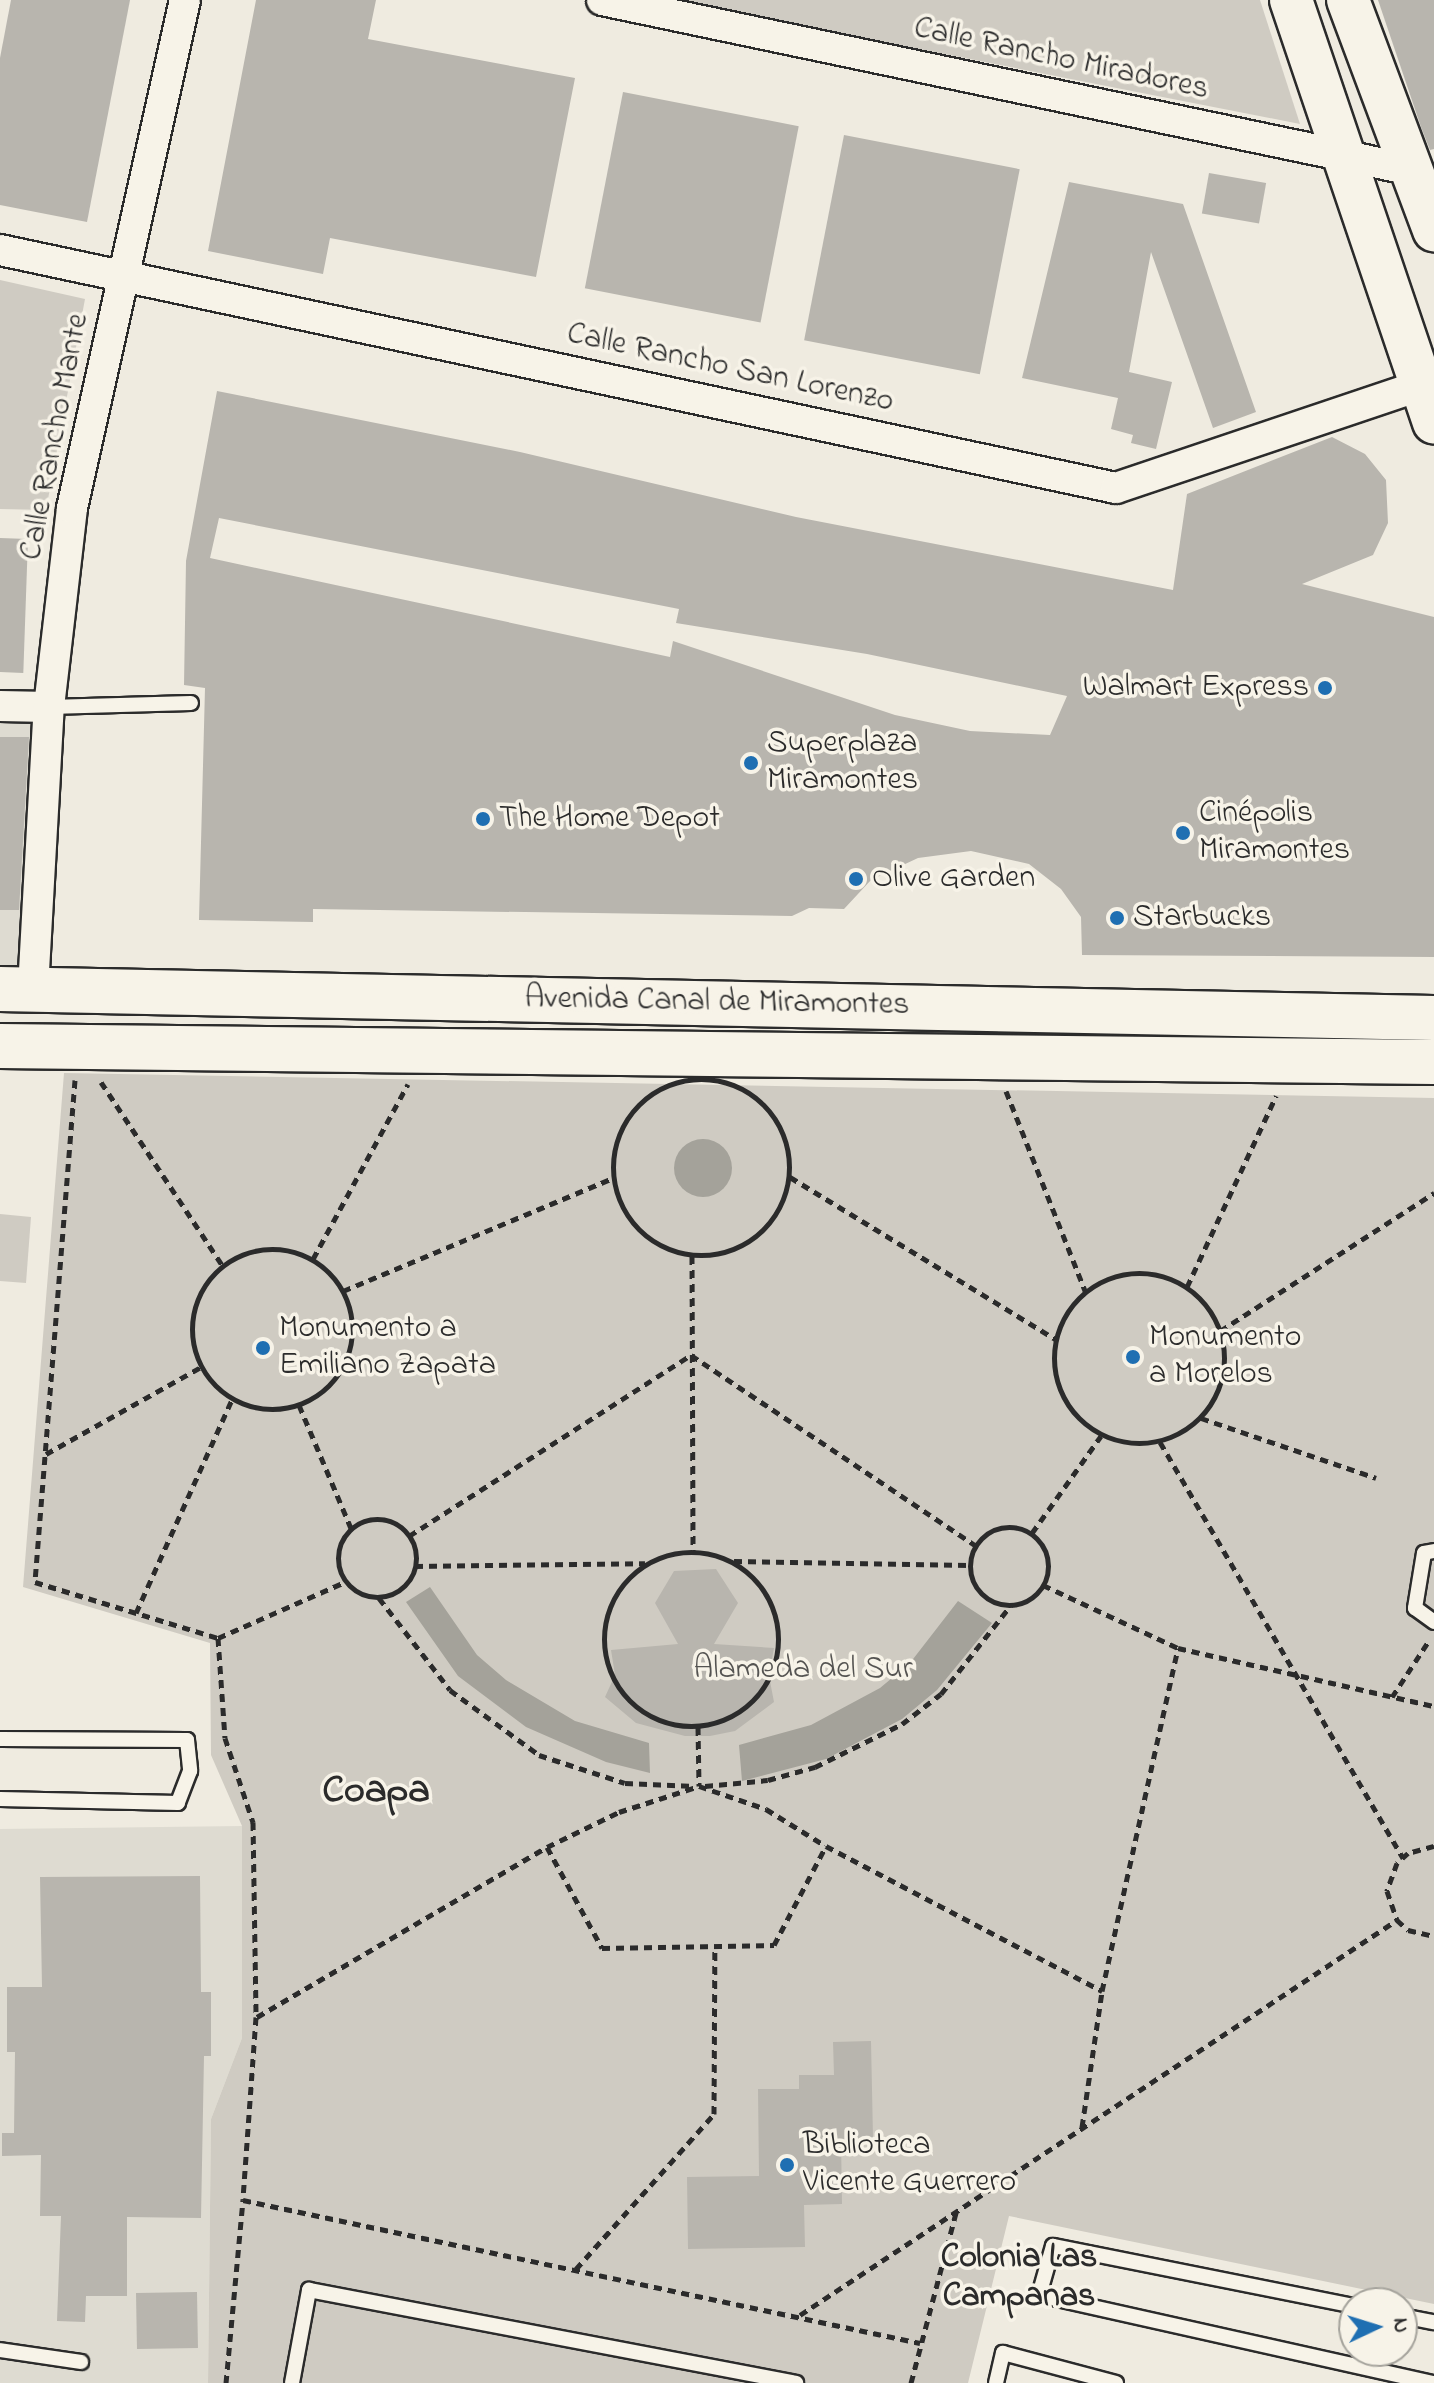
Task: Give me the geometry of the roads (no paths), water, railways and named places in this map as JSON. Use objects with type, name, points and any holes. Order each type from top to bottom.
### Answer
[{"type":"main road","points":[[1291,0],[1431,394]]},
{"type":"main road","points":[[1348,0],[1434,230]]},
{"type":"main road","name":"Avenida Canal de Miramontes","points":[[17,989],[1434,1018]]},
{"type":"main road","name":"Avenida Canal de Miramontes","points":[[0,1046],[1434,1062]]},
{"type":"street","name":"Calle Rancho Mante","points":[[17,989],[72,508],[185,0]]},
{"type":"street","name":"Calle Rancho Miradores","points":[[602,0],[1412,170]]},
{"type":"street","name":"Calle Rancho San Lorenzo","points":[[0,250],[1116,488],[1431,394]]},
{"type":"street","points":[[0,706],[49,707]]},
{"type":"lane","points":[[49,707],[191,703]]},
{"type":"lane","points":[[1434,1551],[1424,1553],[1415,1608],[1434,1622]]},
{"type":"lane","points":[[0,1739],[187,1740],[190,1771],[178,1803],[0,1799]]},
{"type":"lane","points":[[1338,2303],[1053,2246],[1039,2295],[1338,2362]]},
{"type":"lane","points":[[292,2383],[309,2290],[796,2383]]},
{"type":"lane","points":[[0,2350],[81,2362]]},
{"type":"lane","points":[[996,2383],[1003,2353],[1116,2383]]},
{"type":"lane","points":[[1362,2367],[1434,2383]]},
{"type":"place","name":"Walmart Express","points":[[1325,688]]},
{"type":"place","name":"Superplaza Miramontes","points":[[751,763]]},
{"type":"place","name":"The Home Depot","points":[[483,819]]},
{"type":"place","name":"Cinépolis Miramontes","points":[[1183,833]]},
{"type":"place","name":"Olive Garden","points":[[856,879]]},
{"type":"place","name":"Starbucks","points":[[1117,918]]},
{"type":"place","name":"Monumento a Emiliano Zapata","points":[[263,1348]]},
{"type":"place","name":"Monumento a Morelos","points":[[1133,1357]]},
{"type":"place","name":"Biblioteca Vicente Guerrero","points":[[787,2165]]},
{"type":"district","name":"Coapa","points":[[376,1792]]},
{"type":"district","name":"Colonia Las Campanas","points":[[1019,2278]]},
{"type":"park label","name":"Alameda del Sur","points":[[803,1670]]}]
